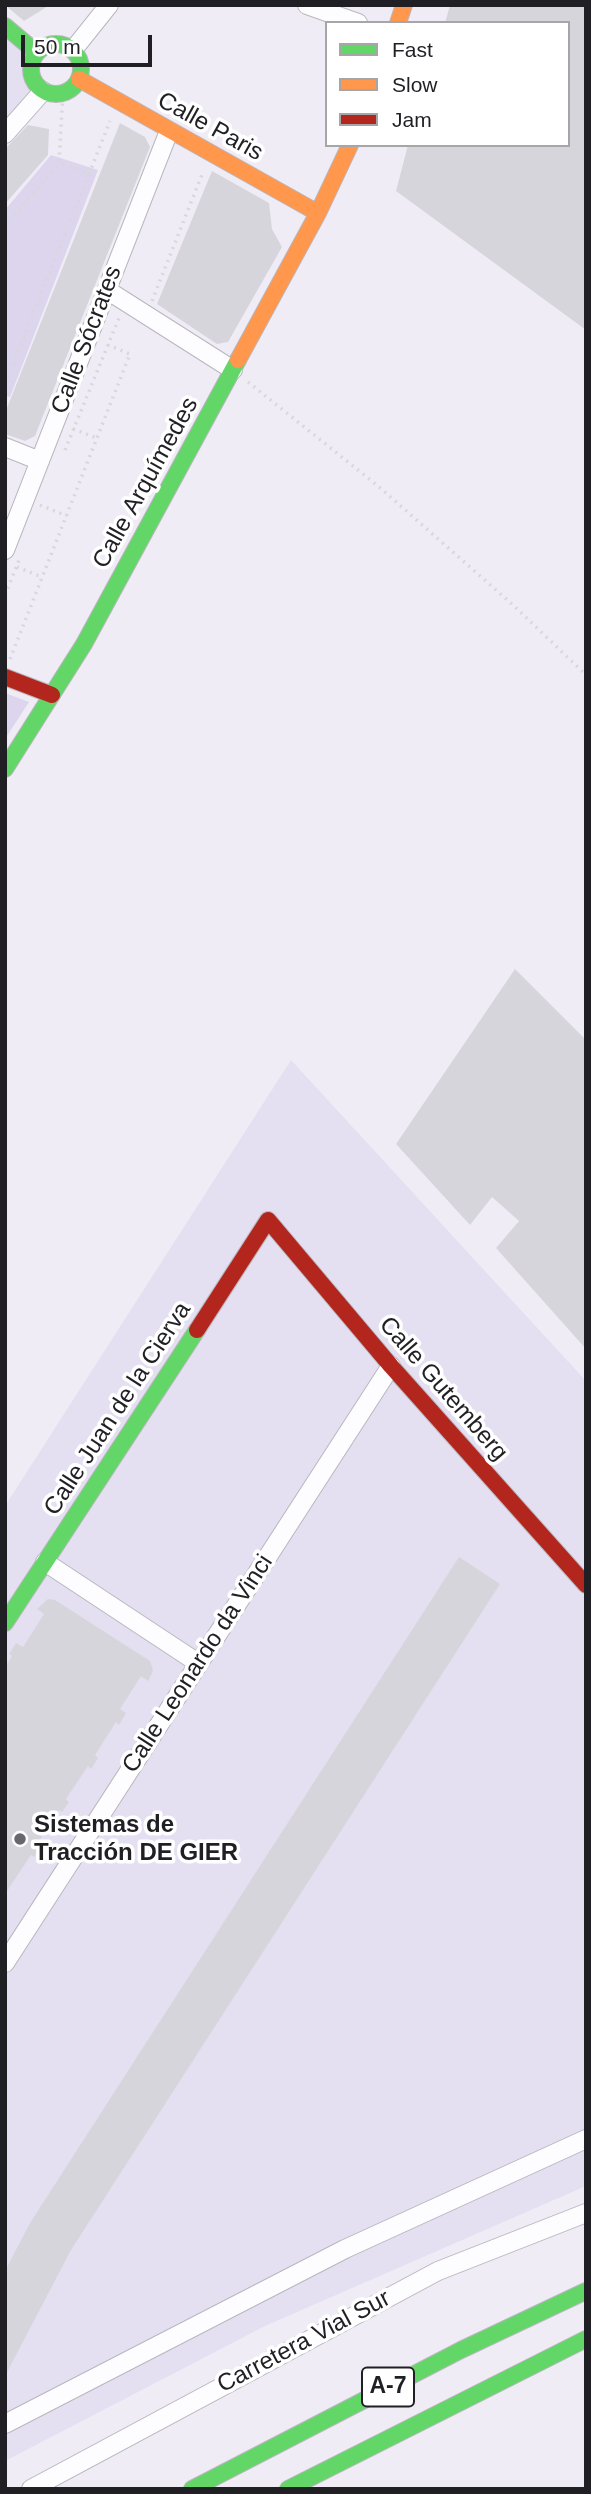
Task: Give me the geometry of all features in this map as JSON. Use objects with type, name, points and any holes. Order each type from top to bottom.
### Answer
[{"type":"main road","points":[[5,26],[37,53]]},
{"type":"main road","points":[[50,44],[73,50],[81,64],[75,86],[56,95],[43,91],[37,85],[31,69],[37,53],[50,44]]},
{"type":"main road","name":"Calle Paris","points":[[79,79],[318,214]]},
{"type":"main road","name":"Calle Arquímedes","points":[[5,769],[85,644],[318,214],[349,147]]},
{"type":"main road","points":[[5,677],[52,695]]},
{"type":"main road","name":"Calle Gutemberg","points":[[268,1220],[391,1366],[586,1585]]},
{"type":"main road","name":"Calle Juan de la Cierva","points":[[5,1623],[268,1220]]},
{"type":"main road","name":"A-7","points":[[192,2489],[449,2356],[586,2291]]},
{"type":"main road","name":"A-7","points":[[288,2489],[481,2389],[586,2339]]},
{"type":"street","points":[[73,50],[109,5]]},
{"type":"street","points":[[307,5],[352,21]]},
{"type":"street","points":[[5,134],[43,91]]},
{"type":"street","name":"Calle Sócrates","points":[[14,552],[25,499],[169,131]]},
{"type":"street","points":[[107,290],[233,370]]},
{"type":"street","points":[[5,447],[40,461]]},
{"type":"street","name":"Calle Leonardo da Vinci","points":[[5,1963],[391,1366]]},
{"type":"street","points":[[45,1562],[198,1663]]},
{"type":"street","points":[[5,2424],[345,2249],[586,2139]]},
{"type":"street","name":"Carretera Vial Sur","points":[[31,2489],[438,2272],[586,2213]]},
{"type":"path","points":[[5,225],[60,162],[63,93]]},
{"type":"path","points":[[5,384],[117,102]]},
{"type":"path","points":[[146,316],[210,153]]},
{"type":"path","points":[[60,162],[89,174]]},
{"type":"path","points":[[63,455],[125,303]]},
{"type":"path","points":[[10,659],[130,354],[108,345]]},
{"type":"path","points":[[233,370],[378,486],[513,605],[586,675]]},
{"type":"path","points":[[73,429],[97,438]]},
{"type":"path","points":[[25,499],[66,516]]},
{"type":"path","points":[[37,518],[42,505]]},
{"type":"path","points":[[5,595],[17,567],[14,552]]},
{"type":"path","points":[[5,563],[42,577]]},
{"type":"shaded area","points":[[5,26],[32,60],[32,78],[43,91],[5,134]]},
{"type":"shaded area","points":[[51,155],[98,170],[10,397],[5,396],[5,210]]},
{"type":"shaded area","points":[[5,693],[29,702],[5,739]]},
{"type":"shaded area","points":[[291,1060],[586,1381],[586,2186],[265,2326],[5,2461],[5,1506]]},
{"type":"building","points":[[5,5],[50,5],[24,21]]},
{"type":"building","points":[[450,5],[586,5],[586,330],[396,191],[407,147],[570,147],[570,21],[446,21]]},
{"type":"building","points":[[120,123],[145,137],[150,147],[35,436],[25,441],[5,434],[5,413]]},
{"type":"building","points":[[28,125],[49,129],[48,155],[5,204],[5,149]]},
{"type":"building","points":[[212,171],[269,203],[272,229],[282,247],[228,342],[217,344],[157,304]]},
{"type":"building","points":[[515,969],[586,1040],[586,1349],[496,1248],[519,1221],[492,1197],[470,1225],[396,1144]]},
{"type":"building","points":[[459,1557],[500,1584],[71,2250],[5,2376],[5,2271],[30,2223]]},
{"type":"building","points":[[48,1599],[55,1600],[150,1661],[153,1671],[148,1681],[141,1676],[120,1709],[126,1713],[119,1725],[116,1722],[95,1755],[98,1758],[91,1769],[88,1766],[66,1799],[69,1802],[62,1812],[59,1810],[38,1843],[41,1845],[34,1857],[31,1855],[5,1894],[5,1667],[16,1643],[23,1647],[44,1614],[37,1609]]},
{"type":"traffic: fast","points":[[5,26],[37,53]]},
{"type":"traffic: fast","points":[[56,44],[74,51],[81,69],[74,87],[56,94],[38,87],[31,69],[38,51],[56,44]]},
{"type":"traffic: fast","points":[[5,769],[84,644],[238,360]]},
{"type":"traffic: fast","points":[[5,1623],[197,1330]]},
{"type":"traffic: fast","points":[[192,2489],[461,2350],[586,2291]]},
{"type":"traffic: fast","points":[[288,2489],[586,2339]]},
{"type":"traffic: slow","points":[[399,21],[404,5]]},
{"type":"traffic: slow","points":[[79,79],[318,213]]},
{"type":"traffic: slow","points":[[238,360],[318,213],[349,147]]},
{"type":"traffic: jam","points":[[5,677],[52,695]]},
{"type":"traffic: jam","points":[[197,1330],[268,1220],[391,1366],[586,1585]]},
{"type":"place","name":"Sistemas de Tracción DE GIER","points":[[20,1839]]}]
